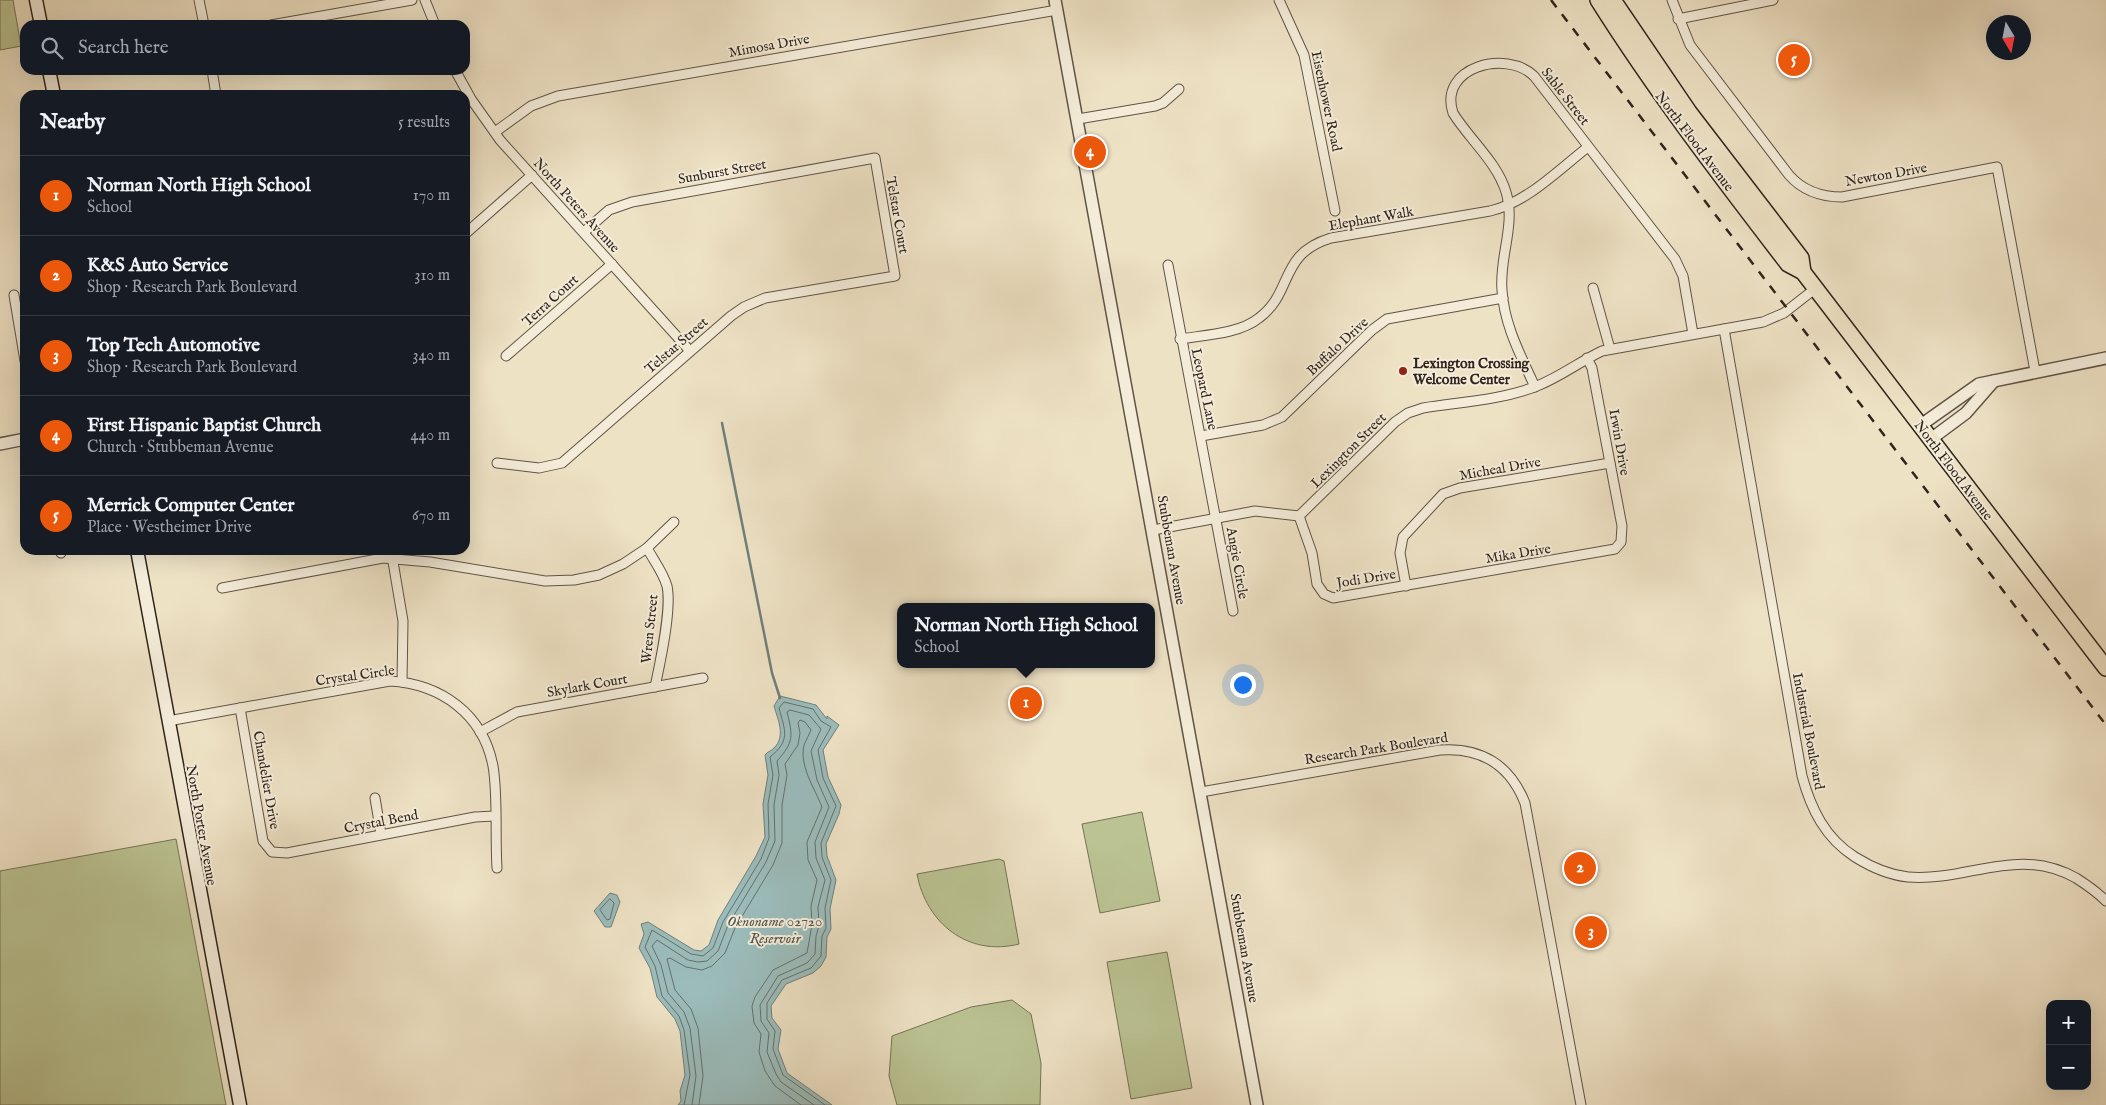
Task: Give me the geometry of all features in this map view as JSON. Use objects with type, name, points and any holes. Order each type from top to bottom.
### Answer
[{"type":"main road","points":[[36,0],[40,20]]},
{"type":"main road","name":"North Flood Avenue","points":[[1598,0],[1644,70],[1714,168],[1788,264],[1803,272],[1816,288],[2106,668]]},
{"type":"main road","name":"North Flood Avenue","points":[[1614,0],[1689,112],[1801,258],[1803,272]]},
{"type":"main road","points":[[50,75],[53,90]]},
{"type":"main road","name":"North Porter Avenue","points":[[138,555],[240,1105]]},
{"type":"street","points":[[199,0],[203,20]]},
{"type":"street","points":[[299,20],[412,0]]},
{"type":"street","points":[[426,0],[433,20]]},
{"type":"street","name":"Eisenhower Road","points":[[1279,0],[1304,55],[1335,211]]},
{"type":"street","name":"Newton Drive","points":[[1672,0],[1690,45],[1711,75],[1789,176],[1810,191],[1834,197],[1852,195],[1997,167],[2035,371]]},
{"type":"street","points":[[1678,19],[1773,0]]},
{"type":"street","name":"Stubbeman Avenue","points":[[1056,5],[1258,1105]]},
{"type":"street","name":"Mimosa Drive","points":[[495,132],[530,106],[558,96],[1056,5]]},
{"type":"street","name":"Sable Street","points":[[1535,387],[1516,348],[1503,298],[1502,274],[1509,229],[1509,206],[1502,180],[1460,123],[1451,107],[1452,88],[1467,72],[1482,66],[1503,63],[1523,67],[1534,76],[1675,259],[1684,276],[1693,334]]},
{"type":"street","points":[[213,75],[215,90]]},
{"type":"street","name":"North Peters Avenue","points":[[457,75],[462,90]]},
{"type":"street","points":[[1078,119],[1155,106],[1163,103],[1179,89]]},
{"type":"street","name":"North Peters Avenue","points":[[470,102],[532,175],[690,351]]},
{"type":"street","name":"Elephant Walk","points":[[1180,339],[1238,328],[1258,319],[1272,304],[1295,260],[1314,244],[1331,238],[1490,211],[1509,206],[1528,194],[1588,147]]},
{"type":"street","name":"Sunburst Street","points":[[584,232],[609,210],[632,202],[875,158]]},
{"type":"street","name":"Telstar Court","points":[[875,158],[895,276]]},
{"type":"street","points":[[470,230],[532,175]]},
{"type":"street","name":"Terra Court","points":[[506,356],[612,264]]},
{"type":"street","name":"Leopard Lane","points":[[1168,265],[1180,339],[1216,519]]},
{"type":"street","name":"Telstar Street","points":[[496,463],[539,468],[562,463],[731,316],[757,300],[895,276]]},
{"type":"street","points":[[1593,288],[1610,349]]},
{"type":"street","name":"Lexington Street","points":[[1299,516],[1395,422],[1408,413],[1423,408],[1514,393],[1535,387],[1558,377],[1587,358],[1610,349],[1771,319],[1784,313],[1816,288]]},
{"type":"street","points":[[14,294],[20,331]]},
{"type":"street","name":"Buffalo Drive","points":[[1200,436],[1263,425],[1282,417],[1372,330],[1387,319],[1503,298]]},
{"type":"street","name":"Industrial Boulevard","points":[[1724,329],[1802,776],[1811,806],[1822,826],[1848,852],[1887,872],[1918,877],[2002,864],[2033,864],[2069,874],[2097,892],[2106,901]]},
{"type":"street","name":"Irwin Drive","points":[[1587,358],[1592,368],[1622,533]]},
{"type":"street","points":[[1921,425],[1979,384],[2035,371],[2106,358]]},
{"type":"street","points":[[1931,439],[1966,413],[1994,382]]},
{"type":"street","points":[[0,444],[20,440]]},
{"type":"street","name":"Micheal Drive","points":[[1406,586],[1400,553],[1401,540],[1407,530],[1443,494],[1460,488],[1610,463]]},
{"type":"street","points":[[1153,530],[1265,511],[1290,517],[1299,516]]},
{"type":"street","name":"Jodi Drive","points":[[1299,516],[1312,553],[1317,584],[1324,594],[1339,598],[1406,586]]},
{"type":"street","name":"Angie Circle","points":[[1216,519],[1232,611]]},
{"type":"street","points":[[397,555],[531,579],[561,581],[598,575],[623,564],[647,548],[674,522]]},
{"type":"street","name":"Mika Drive","points":[[1406,586],[1609,552],[1620,545],[1622,533]]},
{"type":"street","name":"Wren Street","points":[[647,548],[662,571],[668,589],[667,610],[656,687]]},
{"type":"street","points":[[222,588],[383,558],[389,555]]},
{"type":"street","points":[[391,555],[403,621],[402,682]]},
{"type":"street","name":"Skylark Court","points":[[480,732],[518,712],[703,678]]},
{"type":"street","name":"Crystal Circle","points":[[168,721],[366,685],[402,682],[429,688],[451,699],[463,709],[480,732],[486,744],[493,767],[497,868]]},
{"type":"street","name":"Chandelier Drive","points":[[240,708],[263,841],[272,852]]},
{"type":"street","name":"Research Park Boulevard","points":[[1201,792],[1440,750],[1471,751],[1498,764],[1515,782],[1525,803],[1581,1105]]},
{"type":"street","points":[[375,798],[381,834]]},
{"type":"street","name":"Crystal Bend","points":[[272,852],[287,853],[475,817],[495,816]]},
{"type":"green space","points":[[0,0],[13,0],[20,46],[0,50]]},
{"type":"green space","points":[[1142,812],[1160,901],[1100,913],[1082,824]]},
{"type":"green space","points":[[176,839],[226,1105],[0,1105],[0,871]]},
{"type":"green space","points":[[999,859],[1004,861],[1019,944],[1000,947],[983,945],[967,940],[952,932],[940,921],[930,907],[922,892],[917,874]]},
{"type":"green space","points":[[1167,952],[1192,1088],[1131,1099],[1107,962]]},
{"type":"green space","points":[[1012,1000],[1031,1014],[1041,1063],[1040,1105],[897,1105],[889,1076],[892,1036],[971,1007]]},
{"type":"water","name":"Oknoname 02720 Reservoir","points":[[780,696],[816,705],[827,719],[827,716],[839,725],[823,750],[828,777],[841,805],[826,844],[827,856],[836,880],[830,909],[831,929],[827,937],[826,957],[821,966],[813,973],[786,984],[771,1006],[772,1018],[781,1030],[778,1049],[787,1073],[832,1105],[678,1105],[681,1101],[680,1091],[685,1075],[680,1031],[675,1019],[657,997],[650,968],[639,948],[644,934],[641,924],[648,922],[694,950],[701,951],[709,945],[718,920],[756,856],[765,837],[763,804],[768,775],[765,755],[774,748],[780,738],[779,722],[774,706]]},
{"type":"water","points":[[610,893],[617,895],[620,902],[611,927],[605,927],[594,911]]},
{"type":"waterway","points":[[722,423],[772,673],[780,698]]},
{"type":"railway","points":[[1551,0],[2106,725]]},
{"type":"place","name":"Merrick Computer Center","points":[[1794,60]]},
{"type":"place","name":"First Hispanic Baptist Church","points":[[1090,152]]},
{"type":"place","name":"Lexington Crossing Welcome Center","points":[[1403,371]]},
{"type":"place","name":"Norman North High School","points":[[1026,703]]},
{"type":"place","name":"K&S Auto Service","points":[[1580,868]]},
{"type":"place","name":"Top Tech Automotive","points":[[1591,932]]}]
